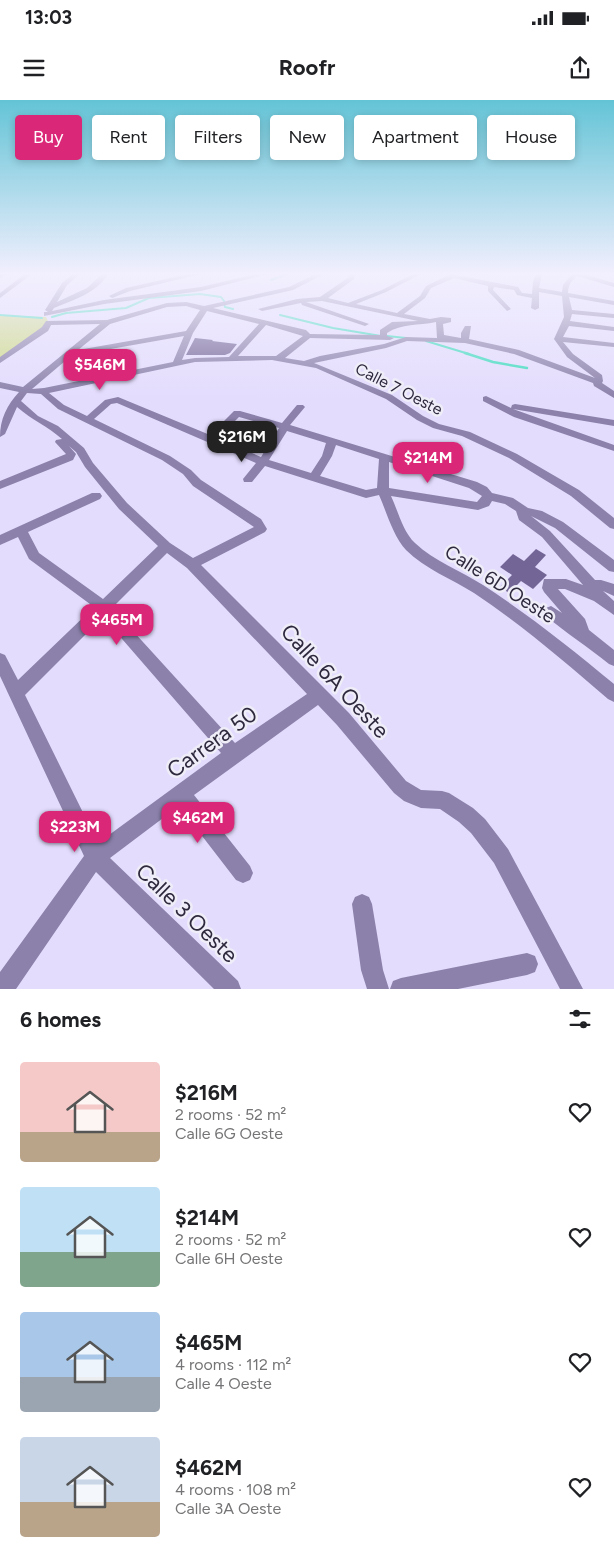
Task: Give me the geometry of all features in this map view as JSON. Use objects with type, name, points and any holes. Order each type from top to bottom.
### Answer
[{"type":"street","points":[[47,315],[46,319],[49,323]]},
{"type":"street","points":[[49,323],[107,322],[131,315]]},
{"type":"street","points":[[177,362],[189,333],[200,315]]},
{"type":"street","points":[[237,315],[304,332],[308,336]]},
{"type":"street","points":[[338,315],[365,324]]},
{"type":"street","points":[[407,315],[429,320]]},
{"type":"street","points":[[558,339],[566,323],[567,315]]},
{"type":"street","points":[[278,359],[308,336],[387,338],[382,336],[386,329],[398,324],[423,323],[441,318],[448,320],[439,323],[441,337],[516,352],[596,384],[614,395]]},
{"type":"street","points":[[0,434],[15,402],[25,390],[107,322]]},
{"type":"street","points":[[231,359],[265,322]]},
{"type":"street","points":[[0,361],[45,329],[49,323]]},
{"type":"street","points":[[566,323],[614,329]]},
{"type":"street","points":[[465,341],[465,333],[468,328]]},
{"type":"street","points":[[67,355],[189,333]]},
{"type":"street","points":[[306,364],[320,358],[386,346],[401,339],[465,341]]},
{"type":"street","points":[[558,339],[614,345]]},
{"type":"street","points":[[558,339],[563,350],[599,377],[600,380],[596,384]]},
{"type":"street","points":[[1,349],[14,351]]},
{"type":"street","name":"Calle 7 Oeste","points":[[0,385],[34,392],[44,391],[177,362],[278,359],[306,364],[332,371],[389,397],[420,418],[436,426],[466,434],[513,456],[575,493],[614,525]]},
{"type":"street","points":[[44,391],[46,395],[61,406],[166,458],[186,472],[197,483],[257,522],[261,529],[192,564]]},
{"type":"street","points":[[486,399],[614,448]]},
{"type":"street","points":[[88,420],[108,402],[118,400],[263,462],[366,494],[383,491],[478,506],[485,502],[488,496]]},
{"type":"street","name":"Calle 6A Oeste","points":[[0,485],[68,458],[71,454],[19,403],[15,402]]},
{"type":"street","points":[[248,479],[250,473],[263,462],[283,427],[300,407]]},
{"type":"street","points":[[507,408],[614,423]]},
{"type":"street","points":[[211,440],[237,413],[473,485],[488,496],[509,501],[521,509],[538,514],[559,525],[614,567]]},
{"type":"street","name":"Calle 6A Oeste","points":[[35,418],[55,428],[80,450],[88,465],[114,496],[166,546],[192,564],[343,719],[383,767],[410,795],[421,799],[442,800],[466,815],[478,826],[501,856],[572,989]]},
{"type":"street","points":[[313,478],[327,456],[332,441]]},
{"type":"street","points":[[603,444],[614,453]]},
{"type":"street","points":[[383,491],[384,457]]},
{"type":"street","name":"Calle 6D Oeste","points":[[383,491],[402,534],[410,546],[424,557],[478,589],[560,646],[614,694]]},
{"type":"street","points":[[0,540],[96,496]]},
{"type":"street","points":[[521,509],[523,517],[546,534],[582,572],[595,592],[614,610]]},
{"type":"street","points":[[22,530],[34,556],[104,606],[114,621],[234,754]]},
{"type":"street","points":[[16,693],[166,546]]},
{"type":"street","points":[[581,633],[580,622],[549,588],[549,582],[566,584],[595,592]]},
{"type":"street","points":[[595,592],[601,585],[614,590]]},
{"type":"street","points":[[551,612],[614,659]]},
{"type":"street","name":"Calle 3 Oeste","points":[[0,660],[95,857],[230,989]]},
{"type":"street","name":"Carrera 50","points":[[2,989],[95,857],[234,754],[319,695]]},
{"type":"street","points":[[181,794],[242,873]]},
{"type":"street","points":[[362,904],[372,970],[378,989]]},
{"type":"street","points":[[401,989],[527,964]]},
{"type":"green space","points":[[0,315],[46,317],[49,323],[0,361]]},
{"type":"building","points":[[195,338],[237,344],[230,353],[225,355],[186,355]]},
{"type":"building","points":[[238,421],[248,424],[234,440],[222,437]]},
{"type":"building","points":[[536,549],[546,555],[535,567],[547,575],[533,589],[521,581],[509,593],[500,587],[512,575],[500,567],[513,554],[524,561]]},
{"type":"waterway","points":[[7,315],[42,318]]},
{"type":"waterway","points":[[52,317],[57,315]]},
{"type":"waterway","points":[[282,315],[333,328],[381,336]]},
{"type":"waterway","points":[[387,336],[406,338]]},
{"type":"waterway","points":[[426,341],[469,354]]},
{"type":"waterway","points":[[465,353],[493,362],[527,368]]}]
